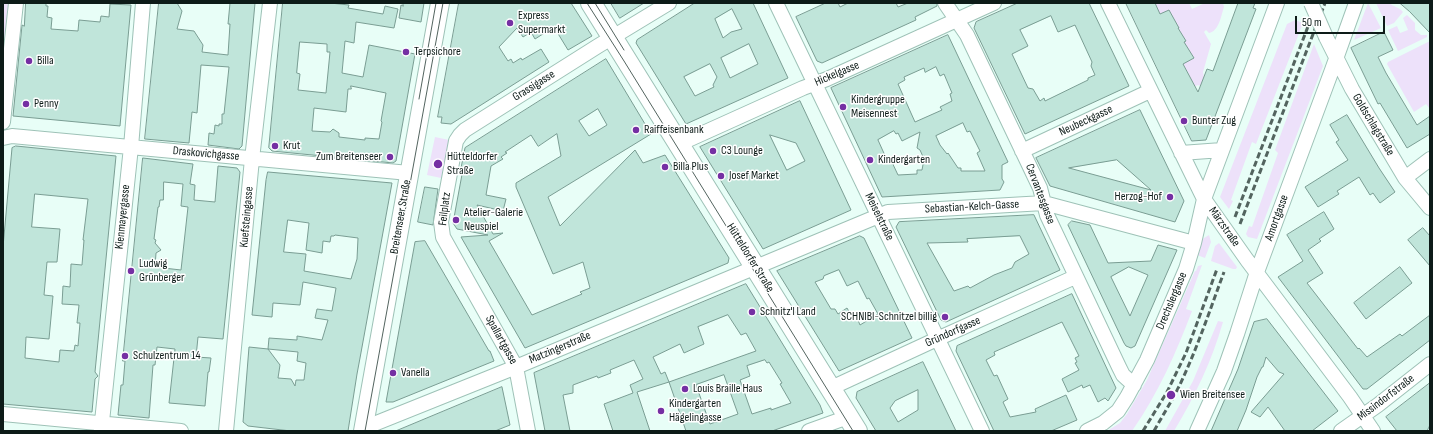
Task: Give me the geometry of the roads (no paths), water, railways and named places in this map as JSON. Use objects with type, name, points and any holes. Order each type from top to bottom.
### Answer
[{"type":"main road","name":"Hütteldorfer Straße","points":[[591,3],[853,424]]},
{"type":"street","points":[[3,122],[16,3]]},
{"type":"street","name":"Kienmayergasse","points":[[101,427],[131,147],[143,3]]},
{"type":"street","name":"Kuefsteingasse","points":[[226,431],[252,159],[270,3]]},
{"type":"street","name":"Breitenseer Straße","points":[[364,429],[440,3]]},
{"type":"street","name":"Grassigasse","points":[[458,137],[465,130],[669,3]]},
{"type":"street","name":"Meiselstraße","points":[[776,3],[982,431]]},
{"type":"street","name":"Cervantesgasse","points":[[945,3],[967,35],[1040,188],[1047,215],[1075,277],[1123,375],[1134,385]]},
{"type":"street","name":"Hickelgasse","points":[[679,144],[994,3]]},
{"type":"street","name":"Märzstraße","points":[[1108,3],[1204,199],[1373,431]]},
{"type":"street","name":"Drechslergasse","points":[[1087,431],[1103,423],[1118,411],[1147,360],[1182,279],[1194,243],[1204,199],[1277,3]]},
{"type":"street","name":"Goldschlagstraße","points":[[1311,3],[1336,60],[1352,89],[1405,178],[1430,208]]},
{"type":"street","name":"Amortgasse","points":[[1197,431],[1224,371],[1257,272],[1356,3]]},
{"type":"street","name":"Neubeckgasse","points":[[1022,151],[1150,91]]},
{"type":"street","name":"Draskovichgasse","points":[[3,138],[12,136],[409,173]]},
{"type":"street","name":"Feilplatz","points":[[458,137],[452,157],[441,227],[443,237],[465,276]]},
{"type":"street","points":[[1181,153],[1222,150]]},
{"type":"street","points":[[1405,178],[1430,159]]},
{"type":"street","name":"Sebastian-Kelch-Gasse","points":[[756,267],[888,212],[1044,203],[1194,243]]},
{"type":"street","name":"Matzingerstraße","points":[[364,429],[756,267]]},
{"type":"street","name":"Spallartgasse","points":[[465,276],[516,367],[525,430]]},
{"type":"street","name":"Gründorfgasse","points":[[831,388],[937,338],[1075,277]]},
{"type":"street","name":"Missindorfstraße","points":[[1341,431],[1378,405],[1430,364]]},
{"type":"street","points":[[3,414],[101,427],[181,431]]},
{"type":"street","points":[[809,431],[853,424]]},
{"type":"tram line","points":[[419,99],[436,3]]},
{"type":"tram line","points":[[365,431],[443,3]]},
{"type":"tram line","points":[[587,3],[853,431]]},
{"type":"tram line","points":[[595,3],[624,50]]},
{"type":"railway","points":[[1235,217],[1317,3]]},
{"type":"railway","points":[[1240,224],[1325,3]]},
{"type":"railway","points":[[1143,431],[1167,392],[1186,353],[1217,269]]},
{"type":"railway","points":[[1154,431],[1189,365],[1224,272]]},
{"type":"place","name":"Express Supermarkt","points":[[510,23]]},
{"type":"place","name":"Terpsichore","points":[[406,52]]},
{"type":"place","name":"Billa","points":[[29,61]]},
{"type":"place","name":"Penny","points":[[26,104]]},
{"type":"place","name":"Kindergruppe Meisennest","points":[[843,107]]},
{"type":"place","name":"Bunter Zug","points":[[1184,121]]},
{"type":"place","name":"Raiffeisenbank","points":[[636,130]]},
{"type":"place","name":"Krut","points":[[275,146]]},
{"type":"place","name":"C3 Lounge","points":[[713,151]]},
{"type":"place","name":"Zum Breitenseer","points":[[390,157]]},
{"type":"place","name":"Kindergarten","points":[[870,160]]},
{"type":"place","name":"Hütteldorfer Straße","points":[[438,164]]},
{"type":"place","name":"Billa Plus","points":[[665,167]]},
{"type":"place","name":"Josef Market","points":[[721,176]]},
{"type":"place","name":"Herzog-Hof","points":[[1170,197]]},
{"type":"place","name":"Atelier-Galerie Neuspiel","points":[[456,220]]},
{"type":"place","name":"Ludwig Grünberger","points":[[131,271]]},
{"type":"place","name":"Schnitz'l Land","points":[[752,312]]},
{"type":"place","name":"SCHNIBI-Schnitzel billig","points":[[945,317]]},
{"type":"place","name":"Schulzentrum 14","points":[[125,356]]},
{"type":"place","name":"Vanella","points":[[393,373]]},
{"type":"place","name":"Louis Braille Haus","points":[[685,389]]},
{"type":"place","name":"Wien Breitensee","points":[[1171,395]]},
{"type":"place","name":"Kindergarten Hägelingasse","points":[[661,411]]}]
